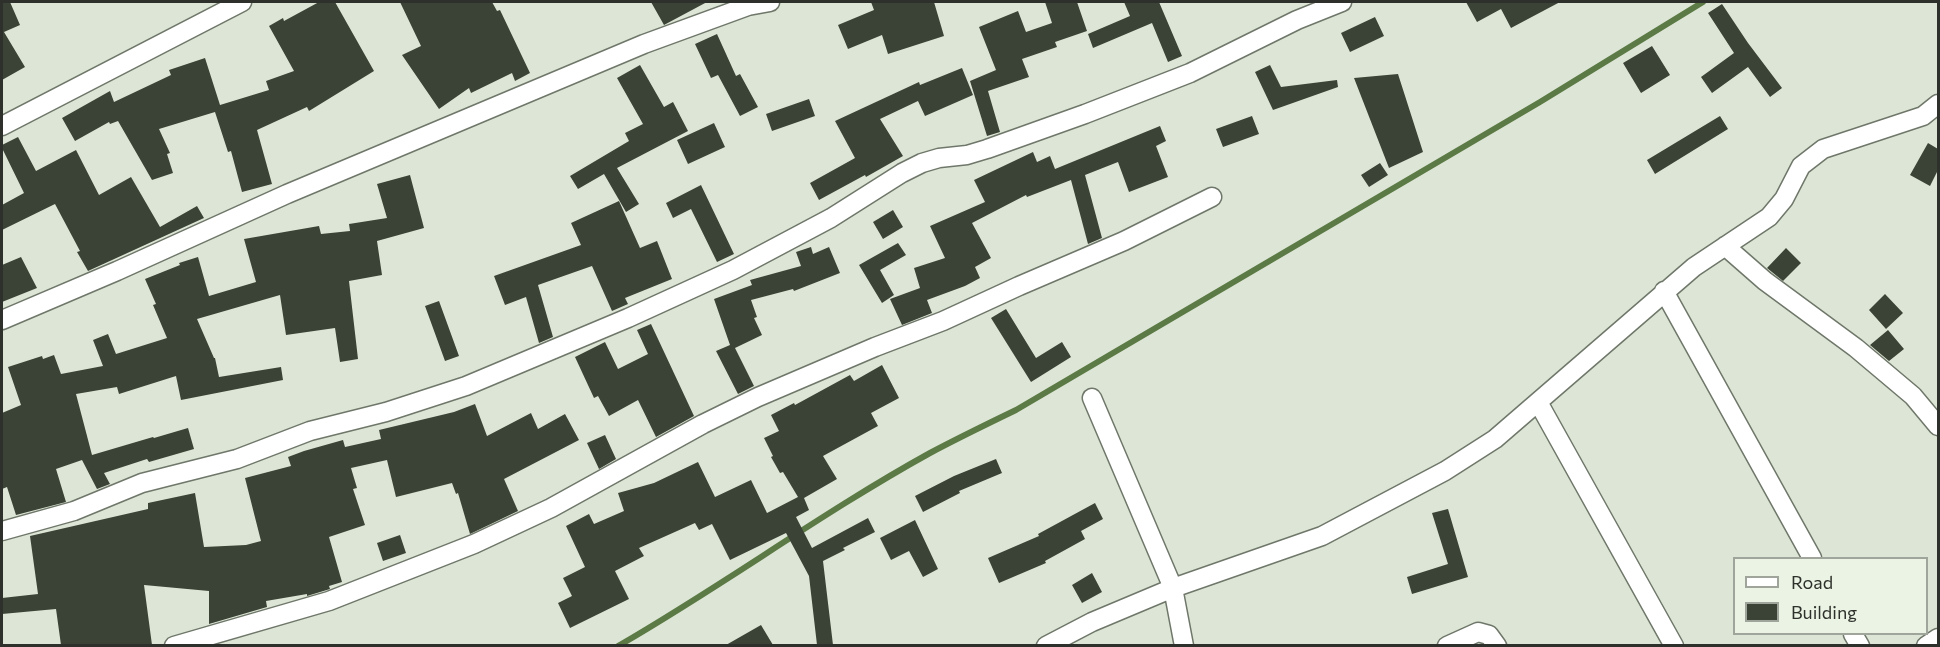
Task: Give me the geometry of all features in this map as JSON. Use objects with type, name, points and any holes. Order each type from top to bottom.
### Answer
[{"type":"street","points":[[2,126],[242,2]]},
{"type":"street","points":[[2,320],[287,194],[644,44],[697,23],[748,6],[770,2]]},
{"type":"street","points":[[2,531],[74,510],[142,483],[237,459],[283,443],[310,430],[386,412],[466,386],[628,318],[733,270],[831,218],[922,163],[987,149],[1085,114],[1190,73],[1297,20],[1342,2]]},
{"type":"street","points":[[1046,645],[1092,622],[1173,588],[1322,536],[1445,471],[1495,439],[1664,291],[1769,217],[1784,199],[1801,166],[1823,149],[1923,116],[1938,104]]},
{"type":"street","points":[[174,645],[329,601],[474,544],[551,508],[659,448],[758,397],[874,347],[943,321],[1019,285],[1124,242],[1212,197]]},
{"type":"street","points":[[1725,246],[1765,281],[1856,348],[1913,396],[1938,426]]},
{"type":"street","points":[[1664,291],[1811,557]]},
{"type":"street","points":[[1092,398],[1173,588],[1184,645]]},
{"type":"street","points":[[1538,402],[1674,645]]},
{"type":"street","points":[[1447,645],[1478,632],[1489,635],[1497,645]]},
{"type":"street","points":[[1926,645],[1938,638]]},
{"type":"building","points":[[2,2],[10,2],[20,25],[4,32],[25,67],[2,80]]},
{"type":"building","points":[[319,2],[335,2],[374,71],[309,111],[307,107],[257,130],[272,184],[242,192],[231,151],[228,152],[215,112],[159,129],[170,153],[167,154],[173,173],[152,180],[118,121],[110,124],[109,122],[75,141],[62,118],[110,91],[114,102],[171,75],[169,70],[205,58],[220,105],[269,90],[266,81],[294,71],[269,26],[283,18],[284,21]]},
{"type":"building","points":[[400,2],[492,2],[497,11],[500,10],[530,73],[515,81],[512,73],[471,93],[469,88],[439,109],[402,55],[421,46]]},
{"type":"building","points":[[651,2],[707,2],[664,25]]},
{"type":"building","points":[[871,2],[934,2],[944,36],[888,54],[882,35],[848,49],[838,25],[874,10]]},
{"type":"building","points":[[1045,2],[1077,2],[1087,31],[1055,42],[1057,47],[1022,59],[1029,77],[988,91],[1000,132],[987,136],[970,81],[996,70],[979,27],[1018,11],[1026,32],[1052,23]]},
{"type":"building","points":[[1124,2],[1159,2],[1182,56],[1168,62],[1152,23],[1093,48],[1088,34],[1130,16]]},
{"type":"building","points":[[1466,2],[1560,2],[1511,28],[1501,9],[1477,22]]},
{"type":"building","points":[[1722,4],[1782,88],[1770,97],[1748,67],[1712,93],[1701,77],[1734,53],[1708,13]]},
{"type":"building","points":[[1375,17],[1384,36],[1350,52],[1341,33]]},
{"type":"building","points":[[717,34],[736,76],[740,74],[758,107],[740,116],[718,75],[711,78],[695,44]]},
{"type":"building","points":[[1652,46],[1670,75],[1641,93],[1623,63]]},
{"type":"building","points":[[640,65],[664,107],[673,102],[688,131],[617,168],[639,204],[626,212],[604,174],[578,189],[570,176],[629,141],[625,133],[643,124],[617,78]]},
{"type":"building","points":[[1270,65],[1281,87],[1337,80],[1338,87],[1273,110],[1255,72]]},
{"type":"building","points":[[962,68],[973,95],[925,116],[918,101],[880,119],[903,156],[819,200],[810,183],[855,158],[835,121],[919,82],[920,85]]},
{"type":"building","points":[[1398,74],[1423,152],[1389,168],[1354,78]]},
{"type":"building","points":[[809,99],[815,116],[772,131],[766,114]]},
{"type":"building","points":[[1252,116],[1259,134],[1223,147],[1216,129]]},
{"type":"building","points":[[1720,116],[1728,129],[1655,174],[1647,160]]},
{"type":"building","points":[[714,123],[725,147],[688,164],[677,140]]},
{"type":"building","points":[[1160,126],[1166,141],[1156,146],[1168,177],[1129,192],[1118,162],[1085,175],[1102,238],[1088,244],[1071,180],[1027,197],[1026,195],[972,223],[991,258],[975,267],[980,278],[927,300],[932,313],[902,325],[890,299],[920,288],[914,268],[945,258],[930,226],[985,202],[974,180],[1033,152],[1037,162],[1050,156],[1055,169]]},
{"type":"building","points":[[18,137],[36,171],[76,150],[99,195],[131,177],[160,227],[197,206],[204,218],[88,271],[55,204],[2,230],[2,205],[24,193],[2,148],[2,145]]},
{"type":"building","points":[[1928,143],[1938,149],[1938,170],[1930,186],[1910,175]]},
{"type":"building","points":[[1380,163],[1388,175],[1369,187],[1361,175]]},
{"type":"building","points":[[410,175],[424,228],[377,241],[382,275],[349,281],[358,359],[340,362],[335,328],[286,335],[280,295],[197,319],[215,358],[219,377],[281,367],[283,380],[181,400],[176,376],[119,394],[117,387],[76,394],[92,455],[188,428],[194,449],[149,462],[147,459],[104,473],[110,484],[97,489],[82,460],[56,469],[66,502],[16,515],[7,487],[2,489],[2,413],[21,405],[8,367],[42,356],[43,359],[54,355],[61,374],[103,366],[93,340],[108,334],[116,354],[167,338],[145,279],[198,257],[209,296],[256,282],[244,239],[319,226],[321,234],[350,231],[349,224],[387,218],[377,184]]},
{"type":"building","points":[[701,185],[734,254],[717,262],[691,209],[673,218],[666,203]]},
{"type":"building","points":[[619,201],[640,248],[657,241],[672,279],[625,298],[628,304],[612,311],[592,266],[538,285],[553,337],[539,343],[526,297],[505,305],[494,276],[581,245],[571,223]]},
{"type":"building","points":[[893,210],[903,227],[883,239],[873,222]]},
{"type":"building","points":[[898,243],[906,255],[880,270],[894,295],[882,303],[859,265]]},
{"type":"building","points":[[811,247],[813,254],[829,247],[840,273],[794,291],[793,289],[751,300],[757,317],[754,318],[762,335],[735,348],[754,386],[738,394],[716,351],[730,345],[714,299],[752,285],[750,280],[801,266],[796,252]]},
{"type":"building","points":[[1786,248],[1801,263],[1783,281],[1767,268]]},
{"type":"building","points":[[21,257],[37,288],[2,302],[2,265]]},
{"type":"building","points":[[1885,294],[1903,313],[1886,329],[1869,310]]},
{"type":"building","points":[[439,301],[459,356],[445,361],[425,306]]},
{"type":"building","points":[[1006,309],[1036,358],[1062,342],[1071,357],[1031,382],[991,318]]},
{"type":"building","points":[[651,324],[694,416],[656,437],[638,400],[609,416],[598,396],[594,398],[575,357],[605,342],[618,369],[648,354],[637,330]]},
{"type":"building","points":[[1888,330],[1904,349],[1889,361],[1870,345]]},
{"type":"building","points":[[882,365],[899,398],[871,413],[878,426],[823,456],[837,479],[804,498],[809,510],[796,517],[812,548],[868,518],[875,532],[823,561],[833,645],[817,645],[809,576],[786,533],[730,560],[712,524],[699,530],[695,523],[639,548],[644,556],[615,571],[629,599],[570,628],[558,603],[572,596],[563,578],[585,567],[566,526],[589,514],[594,524],[624,511],[618,493],[654,483],[698,462],[715,497],[751,480],[767,513],[798,497],[783,472],[780,473],[764,438],[779,431],[771,415],[794,403],[795,405],[850,375],[854,381]]},
{"type":"building","points":[[475,404],[487,436],[531,413],[538,429],[565,414],[579,440],[504,479],[518,511],[470,534],[458,493],[456,494],[452,483],[396,497],[387,460],[351,468],[357,488],[353,489],[365,525],[329,537],[342,582],[329,586],[330,589],[307,596],[307,594],[266,601],[267,607],[209,624],[209,591],[144,585],[152,645],[61,645],[56,609],[2,614],[2,598],[38,594],[30,536],[148,509],[148,503],[195,493],[204,547],[246,545],[261,541],[245,478],[291,466],[288,457],[304,451],[343,440],[345,447],[381,439],[379,430],[454,412]]},
{"type":"building","points":[[605,435],[616,459],[599,469],[587,443]]},
{"type":"building","points":[[996,459],[1002,473],[959,491],[960,493],[923,512],[915,496],[954,476]]},
{"type":"building","points":[[1095,503],[1103,519],[1081,531],[1085,539],[1045,561],[1046,563],[999,583],[988,558],[1039,536],[1038,534]]},
{"type":"building","points":[[1448,509],[1468,577],[1412,594],[1407,577],[1448,564],[1432,513]]},
{"type":"building","points":[[915,520],[938,569],[923,577],[909,551],[891,560],[880,538]]},
{"type":"building","points":[[400,535],[406,553],[383,561],[377,543]]},
{"type":"building","points":[[1092,573],[1102,592],[1082,603],[1072,585]]},
{"type":"building","points":[[761,625],[773,645],[726,645]]},
{"type":"waterway","points":[[618,646],[890,476],[941,447],[1016,410],[1540,102],[1703,2]]}]
